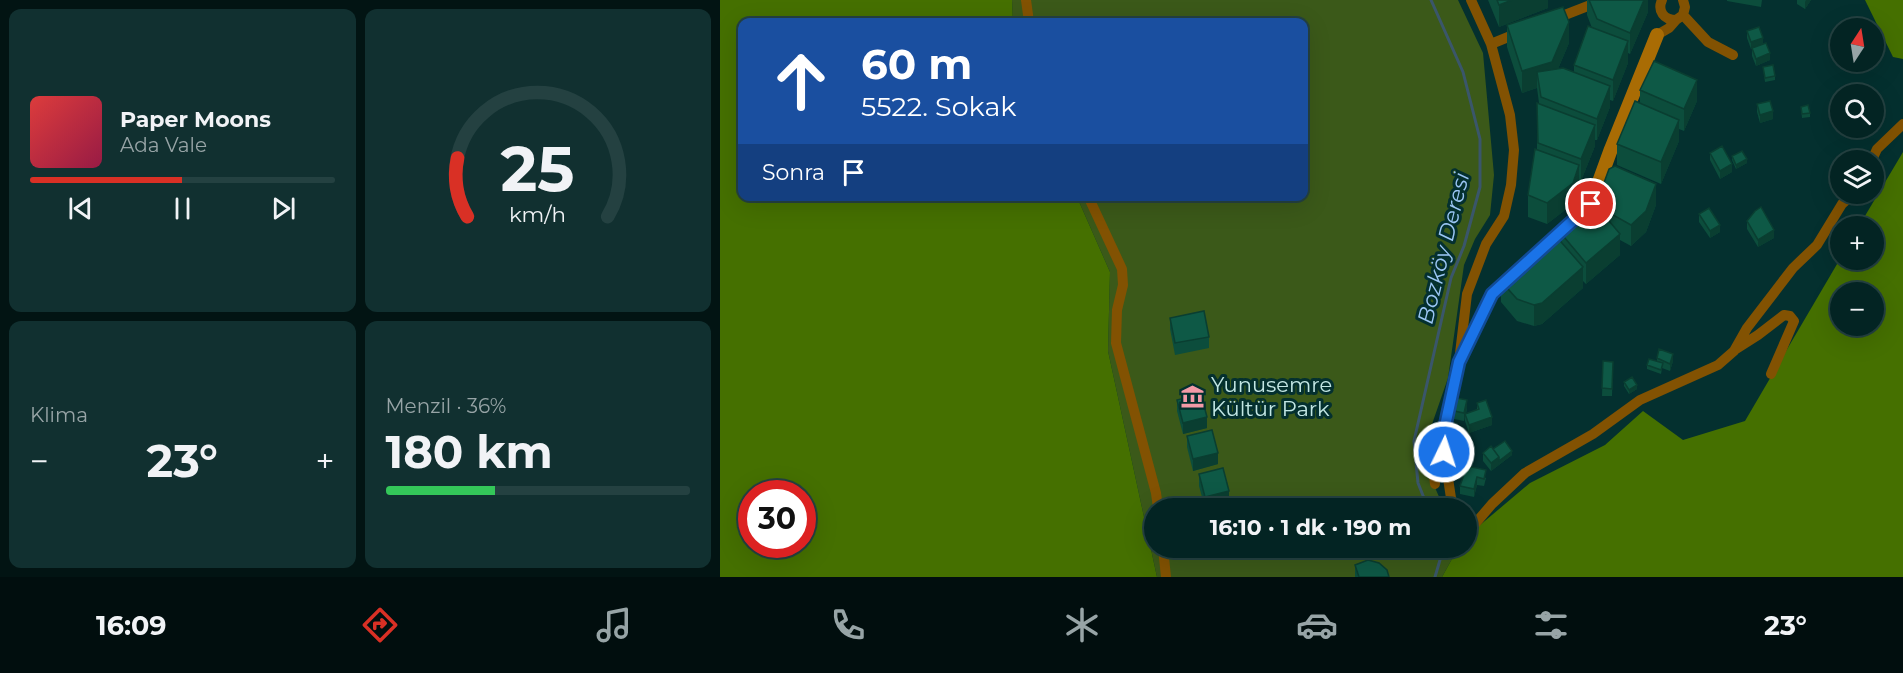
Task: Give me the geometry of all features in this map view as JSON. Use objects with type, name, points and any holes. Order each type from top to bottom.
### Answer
[{"type":"street","points":[[1026,0],[1028,18]]},
{"type":"street","points":[[1451,498],[1444,452],[1445,426],[1459,362],[1467,294],[1486,244],[1504,216],[1514,150],[1510,115],[1491,44],[1471,0]]},
{"type":"street","points":[[1547,22],[1603,0]]},
{"type":"street","points":[[1587,208],[1664,17],[1660,9],[1660,0]]},
{"type":"street","points":[[1657,35],[1669,28],[1679,17],[1685,7],[1683,0]]},
{"type":"street","points":[[1664,17],[1679,17],[1708,42],[1733,55]]},
{"type":"street","points":[[1491,44],[1524,30]]},
{"type":"street","points":[[1877,150],[1903,124]]},
{"type":"street","points":[[1090,201],[1122,269],[1123,285],[1118,310],[1116,343],[1157,498]]},
{"type":"street","points":[[1734,351],[1747,328],[1793,268],[1817,245],[1842,204]]},
{"type":"street","points":[[1459,362],[1492,294],[1516,272]]},
{"type":"street","points":[[1477,522],[1525,473],[1593,434],[1640,400],[1718,365],[1784,315],[1790,316],[1794,321],[1771,374]]},
{"type":"street","points":[[1435,484],[1432,460],[1435,443],[1445,426]]},
{"type":"street","points":[[1164,558],[1166,577]]},
{"type":"green space","points":[[720,0],[1012,0],[1013,18],[738,18],[738,201],[1079,201],[1110,272],[1108,351],[1144,517],[1144,558],[1153,558],[1157,577],[720,577]]},
{"type":"green space","points":[[1012,0],[1458,0],[1483,53],[1494,175],[1490,215],[1475,239],[1464,265],[1448,378],[1421,456],[1440,498],[1144,498],[1144,517],[1108,351],[1110,272],[1079,201],[1308,201],[1308,18],[1013,18]]},
{"type":"green space","points":[[1865,0],[1903,0],[1903,59],[1893,57],[1884,39],[1884,18],[1874,18]]},
{"type":"green space","points":[[1903,152],[1903,577],[1442,577],[1452,558],[1477,558],[1477,528],[1530,483],[1605,445],[1643,411],[1683,440],[1745,421],[1834,270],[1884,270],[1884,216],[1865,216],[1872,204],[1884,204],[1884,184]]},
{"type":"green space","points":[[1153,558],[1452,558],[1442,577],[1157,577]]},
{"type":"building","points":[[1497,0],[1512,0],[1499,5]]},
{"type":"building","points":[[1589,0],[1644,0],[1630,33],[1597,19]]},
{"type":"building","points":[[1563,7],[1569,22],[1552,62],[1522,71],[1507,25]]},
{"type":"building","points":[[1588,26],[1628,41],[1613,80],[1574,65]]},
{"type":"building","points":[[1759,27],[1763,38],[1751,42],[1747,31]]},
{"type":"building","points":[[1766,43],[1770,53],[1756,59],[1752,48]]},
{"type":"building","points":[[1654,61],[1697,80],[1684,109],[1640,90]]},
{"type":"building","points":[[1773,65],[1775,76],[1765,78],[1763,67]]},
{"type":"building","points":[[1563,68],[1610,86],[1597,119],[1541,97],[1537,72]]},
{"type":"building","points":[[1635,101],[1679,120],[1661,162],[1617,144]]},
{"type":"building","points":[[1770,101],[1773,111],[1760,115],[1757,104]]},
{"type":"building","points":[[1537,103],[1595,125],[1581,159],[1538,143]]},
{"type":"building","points":[[1808,105],[1810,113],[1802,114],[1801,107]]},
{"type":"building","points":[[1722,146],[1732,164],[1720,171],[1710,153]]},
{"type":"building","points":[[1535,149],[1579,165],[1573,183],[1547,203],[1528,195]]},
{"type":"building","points":[[1742,151],[1747,159],[1736,165],[1732,156]]},
{"type":"building","points":[[1615,166],[1656,184],[1646,211],[1631,225],[1613,215],[1615,209],[1601,196],[1609,169]]},
{"type":"building","points":[[1593,202],[1620,234],[1586,263],[1559,231]]},
{"type":"building","points":[[1761,207],[1774,230],[1758,240],[1747,221]]},
{"type":"building","points":[[1709,208],[1720,225],[1710,231],[1699,214]]},
{"type":"building","points":[[1555,235],[1583,267],[1542,303],[1534,305],[1517,299],[1501,281]]},
{"type":"building","points":[[1204,311],[1209,337],[1175,343],[1170,318]]},
{"type":"building","points":[[1659,349],[1673,354],[1670,364],[1657,358]]},
{"type":"building","points":[[1649,359],[1663,363],[1661,370],[1647,365]]},
{"type":"building","points":[[1603,361],[1613,362],[1612,389],[1602,388]]},
{"type":"building","points":[[1632,377],[1637,385],[1629,390],[1624,382]]},
{"type":"building","points":[[1201,394],[1207,417],[1183,423],[1177,400]]},
{"type":"building","points":[[1457,398],[1467,400],[1464,413],[1454,411]]},
{"type":"building","points":[[1486,400],[1492,417],[1469,425],[1465,414],[1479,409],[1477,403]]},
{"type":"building","points":[[1455,427],[1463,428],[1461,438],[1453,437]]},
{"type":"building","points":[[1212,430],[1218,453],[1193,459],[1187,436]]},
{"type":"building","points":[[1505,441],[1512,451],[1499,461],[1493,449]]},
{"type":"building","points":[[1491,446],[1499,457],[1491,463],[1483,453]]},
{"type":"building","points":[[1467,466],[1486,470],[1484,479],[1477,477],[1474,489],[1460,486]]},
{"type":"building","points":[[1223,468],[1229,491],[1205,497],[1199,474]]},
{"type":"building","points":[[1368,560],[1379,563],[1387,570],[1389,577],[1359,577],[1355,565]]},
{"type":"waterway","name":"Bozköy Deresi","points":[[1424,498],[1418,483],[1414,441],[1451,278],[1464,246],[1480,187],[1480,139],[1463,72],[1431,0]]},
{"type":"waterway","name":"Bozköy Deresi","points":[[1435,577],[1440,558]]},
{"type":"place","name":"Yunusemre Kültür Park","points":[[1193,397]]},
{"type":"route","points":[[1444,452],[1445,426],[1459,362],[1492,294],[1591,204]]}]
